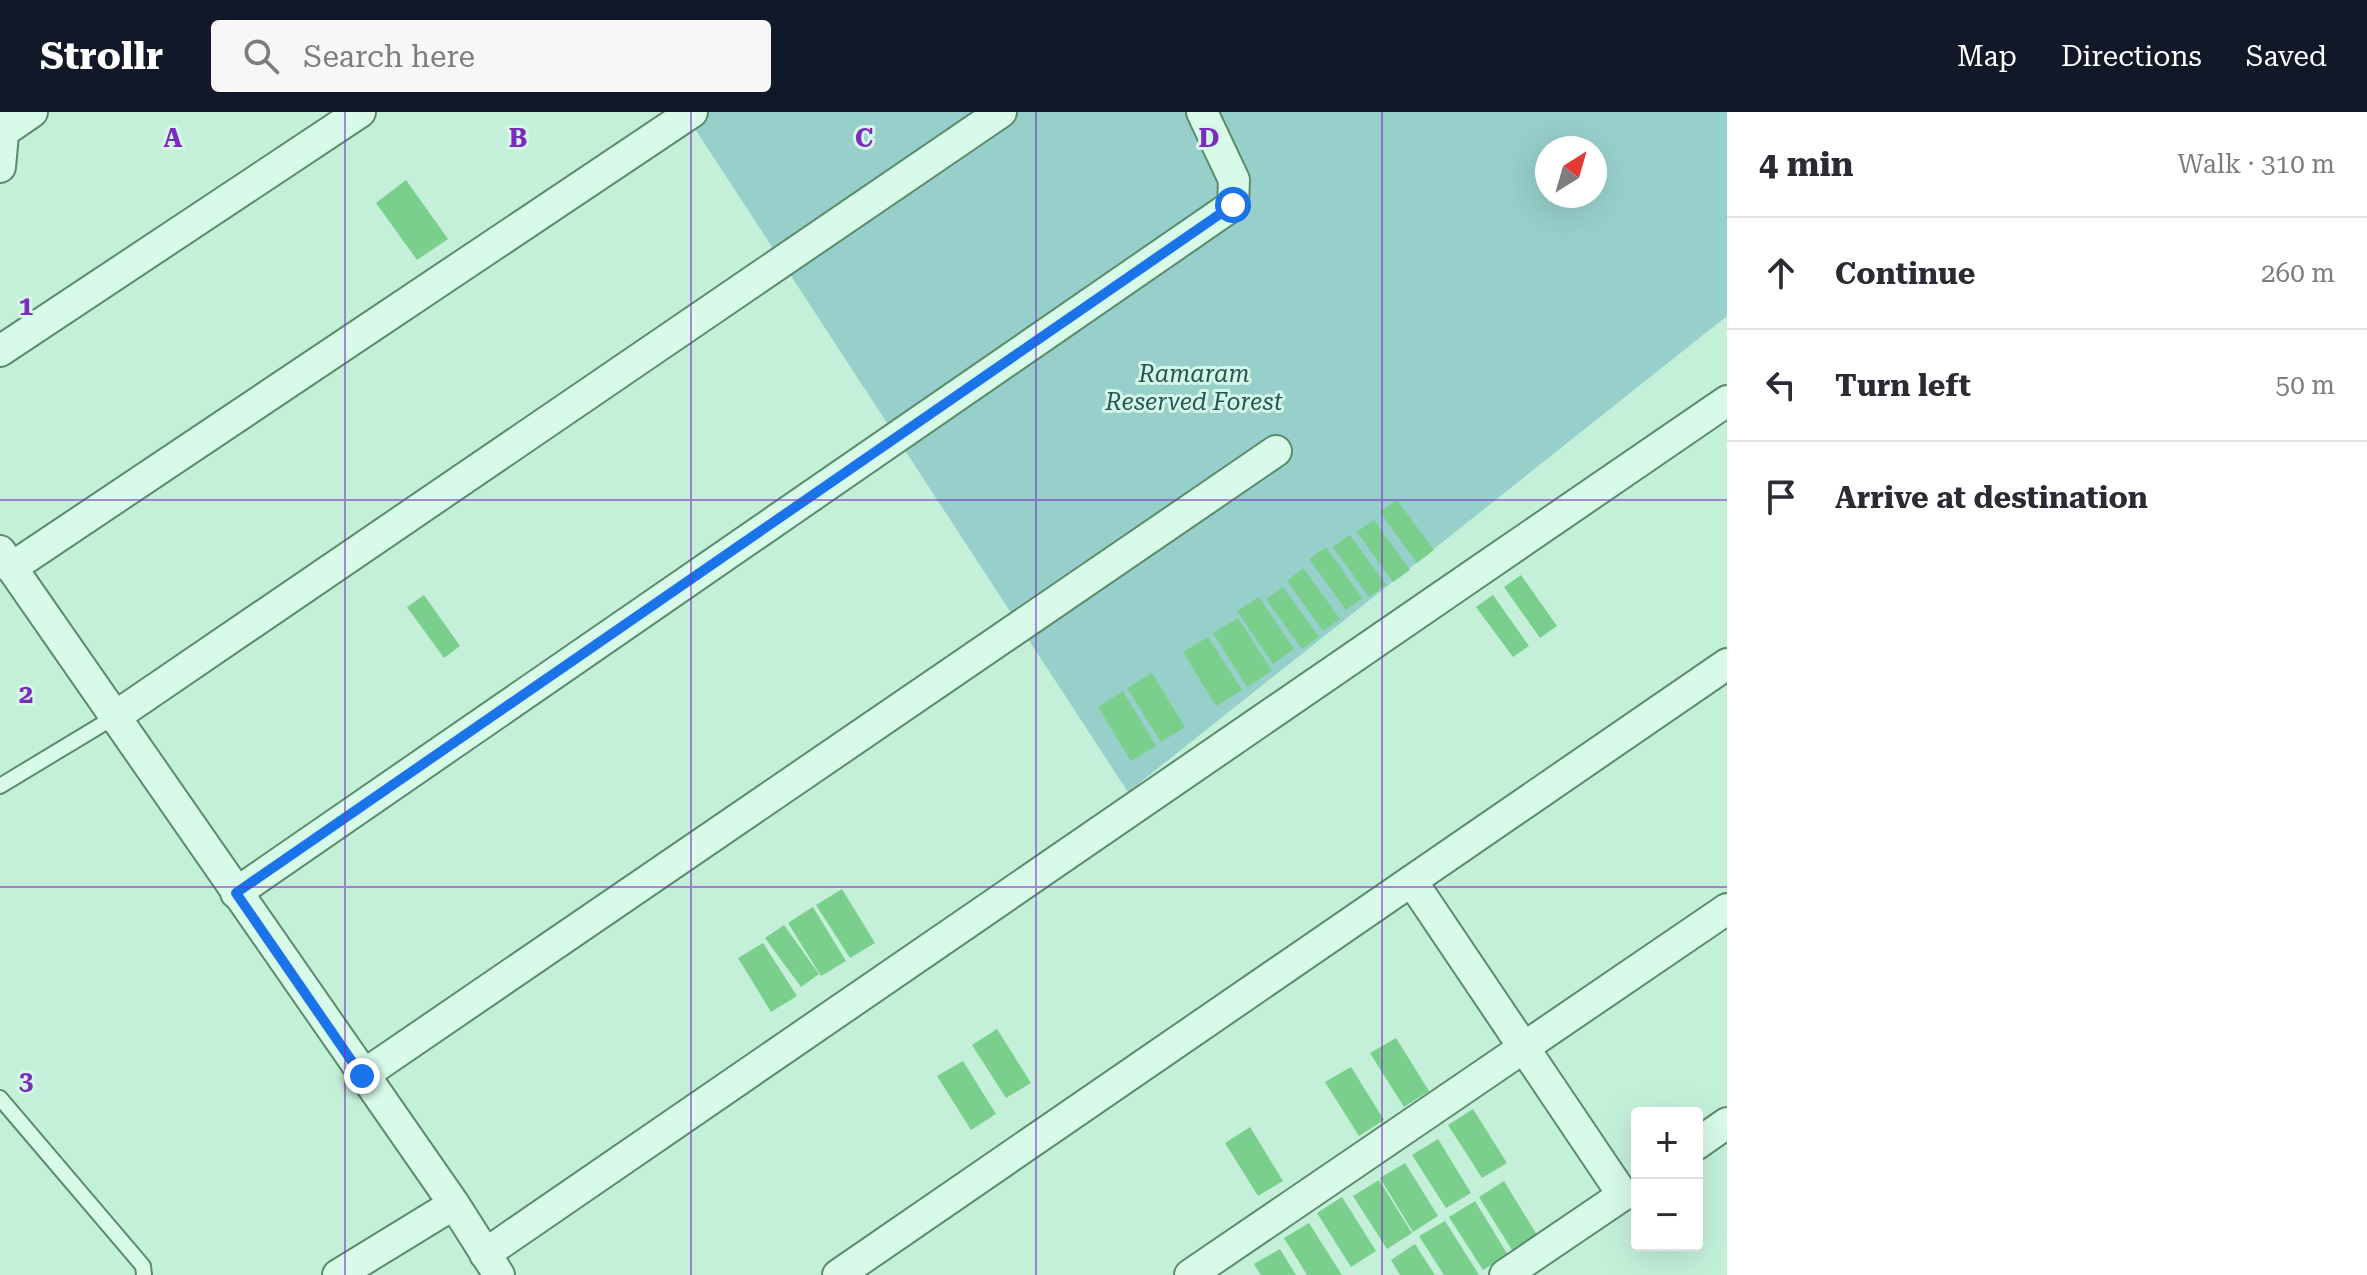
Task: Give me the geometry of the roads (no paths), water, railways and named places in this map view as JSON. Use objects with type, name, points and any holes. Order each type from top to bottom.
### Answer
[{"type":"street","points":[[0,167],[4,122],[32,112]]},
{"type":"street","points":[[0,351],[360,112]]},
{"type":"street","points":[[692,112],[5,560],[454,1204],[492,1265],[1402,622],[1727,401]]},
{"type":"street","points":[[116,716],[1001,112]]},
{"type":"street","points":[[236,893],[1233,205],[1234,180],[1202,112]]},
{"type":"street","points":[[362,1076],[1276,451]]},
{"type":"street","points":[[838,1275],[1413,883],[1727,664]]},
{"type":"street","points":[[1413,883],[1630,1190],[1505,1275]]},
{"type":"street","points":[[1190,1275],[1727,909]]},
{"type":"street","points":[[1703,1140],[1727,1123]]},
{"type":"street","points":[[338,1275],[454,1204]]},
{"type":"lane","points":[[0,786],[116,716]]},
{"type":"lane","points":[[0,1098],[143,1266],[144,1275]]},
{"type":"park label","name":"Ramaram Reserved Forest","points":[[1194,388]]}]
